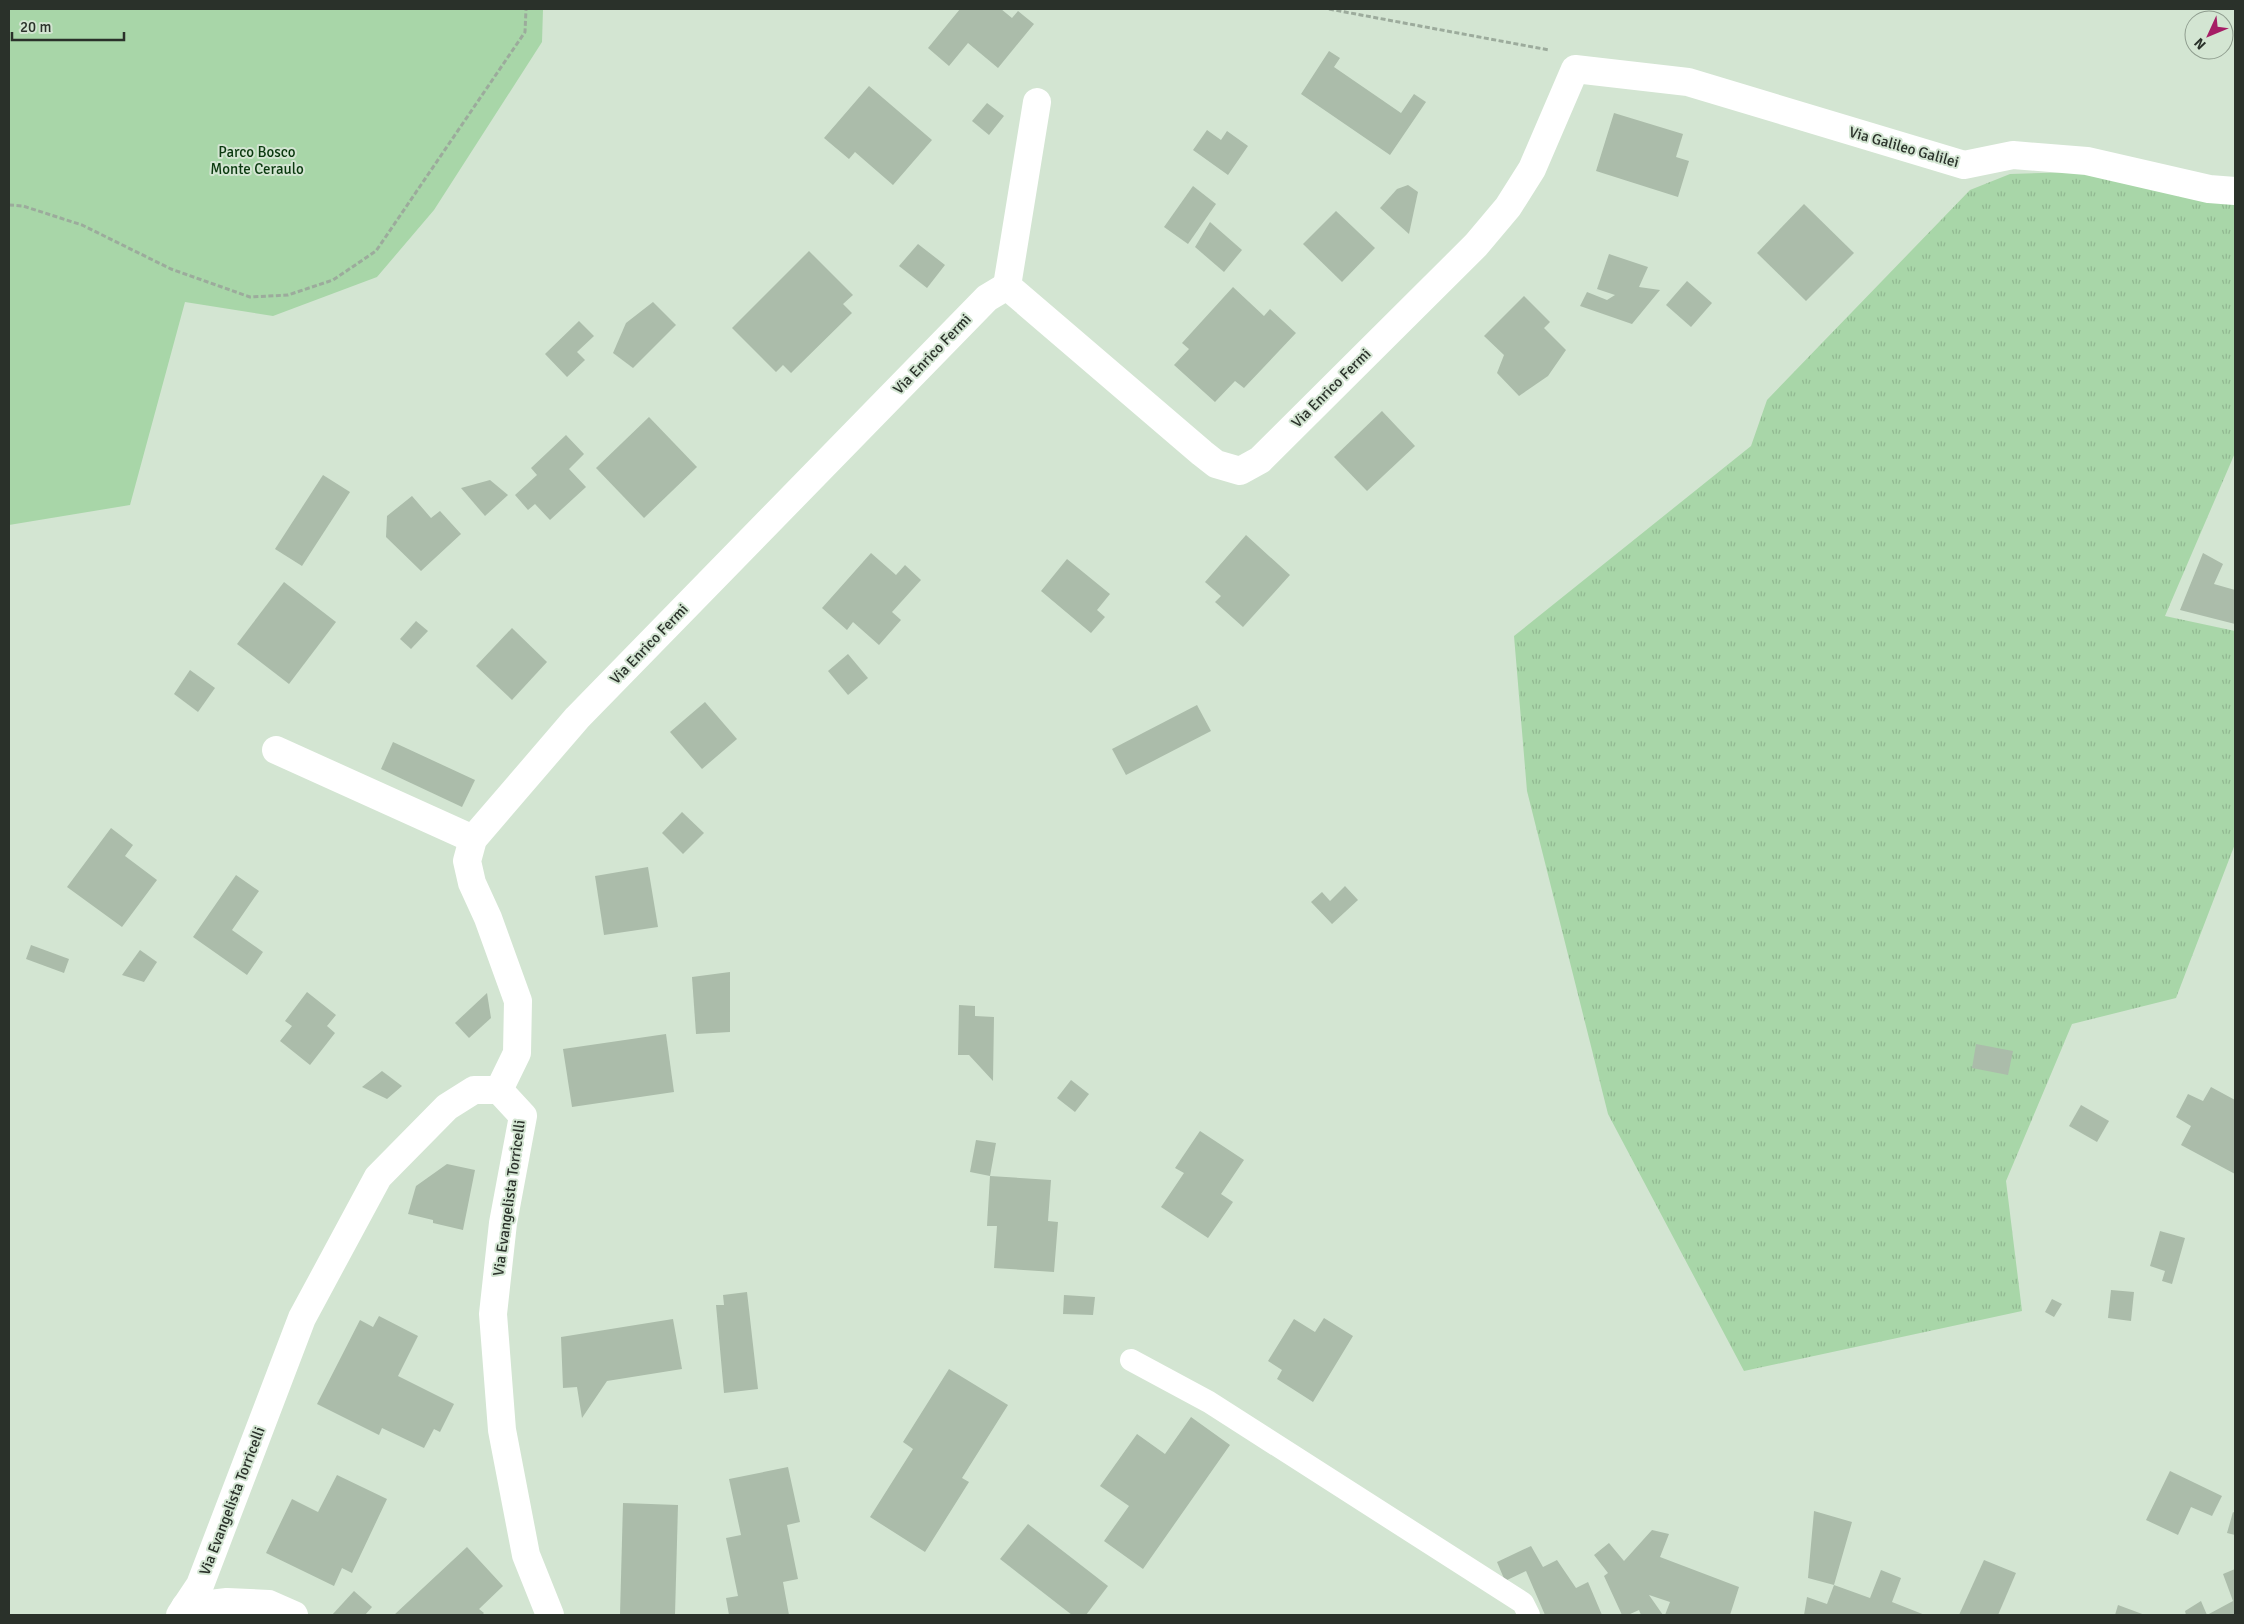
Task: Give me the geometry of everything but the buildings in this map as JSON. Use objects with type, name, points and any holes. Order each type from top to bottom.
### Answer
[{"type":"street","name":"Via Galileo Galilei","points":[[1575,69],[1688,82],[1964,166],[2013,155],[2087,161],[2209,189],[2235,191]]},
{"type":"street","name":"Via Enrico Fermi","points":[[499,1090],[517,1053],[518,1001],[488,918],[472,883],[467,861],[473,838],[577,718],[986,298],[1007,286],[1202,453],[1216,464],[1240,470],[1260,460],[1476,244],[1501,214],[1532,168],[1575,69]]},
{"type":"street","points":[[1007,286],[1037,102]]},
{"type":"street","points":[[276,750],[473,838]]},
{"type":"street","name":"Via Evangelista Torricelli","points":[[183,1611],[200,1585],[302,1318],[378,1177],[447,1107],[474,1090],[499,1090],[523,1116],[503,1223],[493,1314],[502,1430],[526,1555],[550,1615]]},
{"type":"street","points":[[183,1611],[227,1602],[269,1604],[294,1615]]},
{"type":"lane","points":[[1130,1360],[1209,1402],[1523,1603],[1529,1615]]},
{"type":"path","points":[[9,205],[23,206],[82,225],[171,269],[250,297],[288,295],[333,280],[376,251],[525,32],[526,9]]},
{"type":"path","points":[[1329,9],[1556,52],[1575,69]]},
{"type":"green space","name":"Parco Bosco Monte Ceraulo","points":[[9,9],[543,9],[542,42],[434,210],[377,277],[273,316],[185,302],[130,505],[9,525]]},
{"type":"green space","points":[[2078,172],[2235,203],[2235,453],[2165,616],[2235,631],[2235,844],[2176,998],[2072,1024],[2006,1181],[2022,1311],[1744,1371],[1608,1114],[1527,791],[1514,636],[1751,446],[1767,400],[1970,190],[2010,174]]}]
